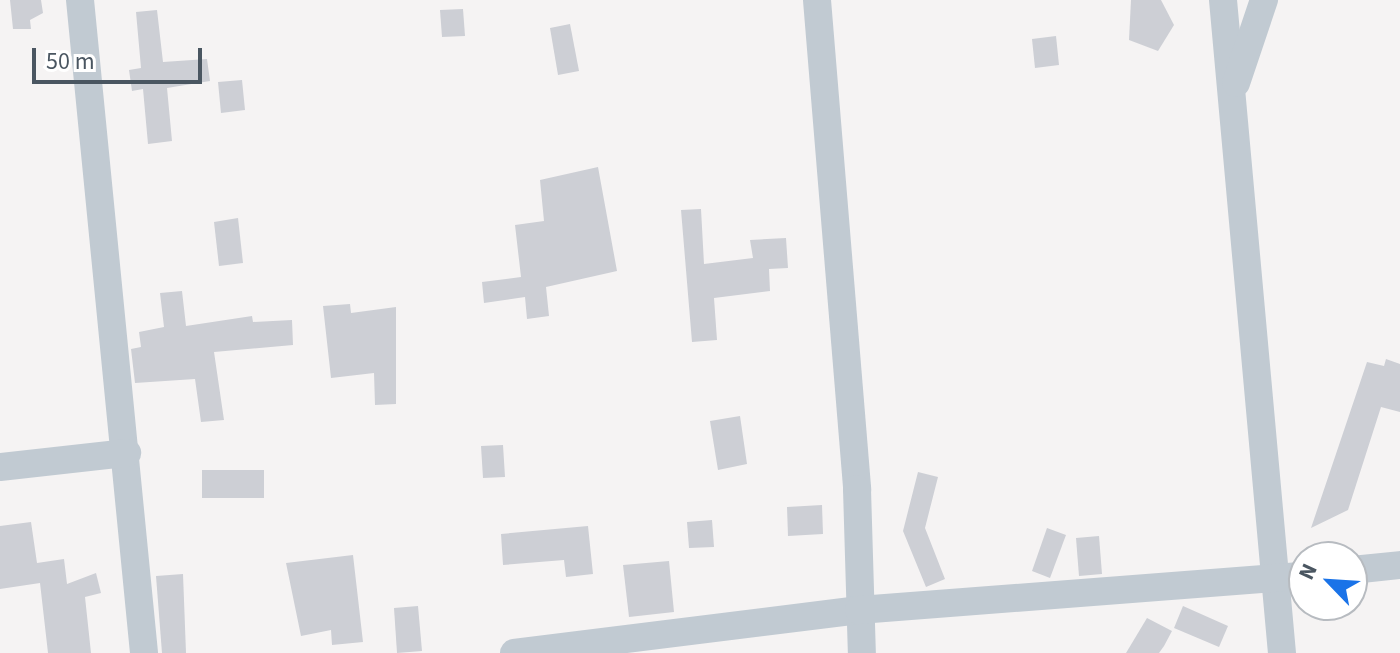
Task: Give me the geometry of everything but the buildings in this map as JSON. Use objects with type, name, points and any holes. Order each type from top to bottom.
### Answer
[{"type":"street","points":[[80,0],[80,56],[127,453],[144,653]]},
{"type":"street","points":[[817,0],[853,426],[862,653]]},
{"type":"street","points":[[1223,0],[1282,653]]},
{"type":"street","points":[[1232,95],[1264,0]]},
{"type":"street","points":[[0,467],[127,453]]},
{"type":"street","points":[[1368,568],[1400,565]]},
{"type":"street","points":[[514,653],[859,610],[1288,578]]}]
